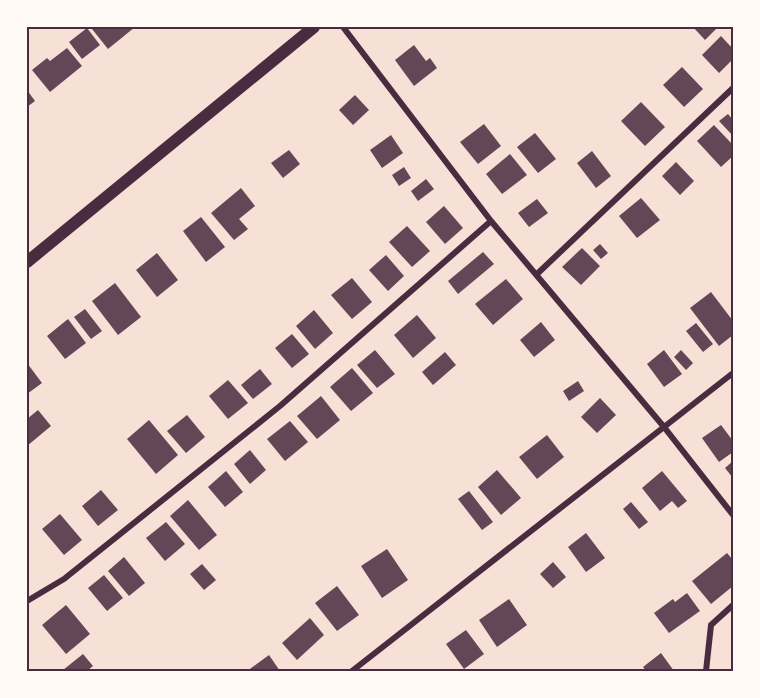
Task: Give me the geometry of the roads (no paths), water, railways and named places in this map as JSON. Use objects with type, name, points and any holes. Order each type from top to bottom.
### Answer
[{"type":"main road","points":[[27,262],[314,27]]},
{"type":"street","points":[[343,27],[491,221],[664,427],[733,515]]},
{"type":"street","points":[[537,274],[733,88]]},
{"type":"street","points":[[27,601],[64,579],[280,406],[491,221]]},
{"type":"street","points":[[352,671],[733,373]]},
{"type":"street","points":[[706,671],[711,625],[733,605]]}]
